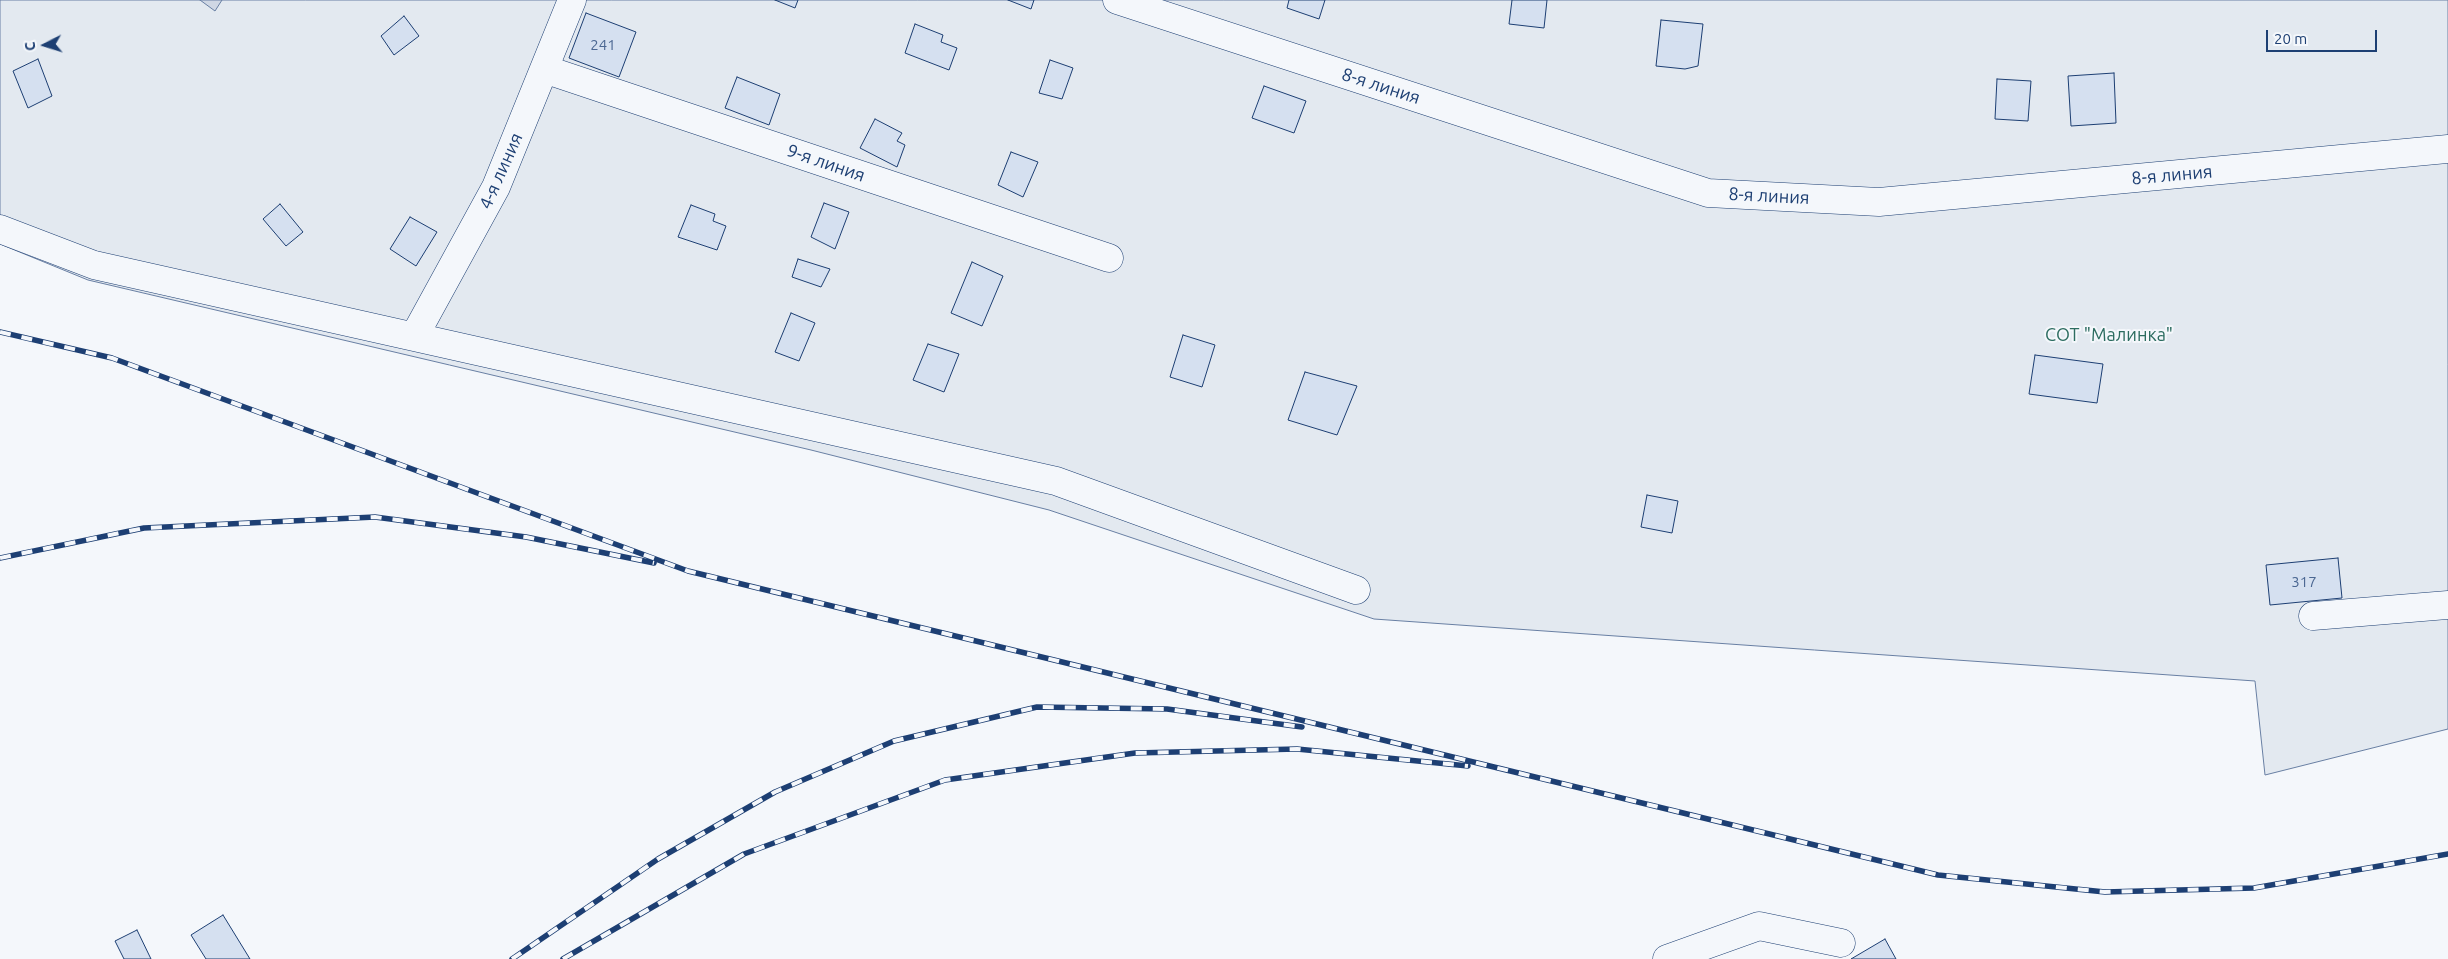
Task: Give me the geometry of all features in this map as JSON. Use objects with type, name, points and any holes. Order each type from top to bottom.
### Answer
[{"type":"lane","name":"4-я линия","points":[[415,335],[496,187],[572,0]]},
{"type":"lane","name":"8-я линия","points":[[1117,0],[1708,193],[1879,202],[2448,149]]},
{"type":"lane","name":"9-я линия","points":[[544,69],[1109,258]]},
{"type":"lane","points":[[0,229],[94,264],[1056,481],[1356,590]]},
{"type":"lane","points":[[2313,616],[2448,605]]},
{"type":"lane","points":[[1667,959],[1759,926],[1840,943]]},
{"type":"green space","name":"СОТ \"Малинка\"","points":[[0,0],[2448,0],[2448,729],[2265,775],[2255,681],[1374,619],[1049,510],[811,450],[88,280],[0,244]]},
{"type":"shaded area","points":[[200,0],[222,0],[215,11]]},
{"type":"building","points":[[775,0],[798,0],[795,8]]},
{"type":"building","points":[[1008,0],[1034,0],[1031,9]]},
{"type":"building","points":[[1289,0],[1325,0],[1319,19],[1287,8]]},
{"type":"building","points":[[1512,0],[1547,0],[1544,28],[1509,24]]},
{"type":"building","points":[[586,13],[636,32],[619,77],[569,58]]},
{"type":"building","points":[[404,16],[419,36],[394,55],[381,36]]},
{"type":"building","points":[[1661,20],[1703,24],[1698,66],[1685,69],[1656,66]]},
{"type":"building","points":[[915,24],[943,35],[941,42],[957,48],[949,70],[905,53]]},
{"type":"building","points":[[38,59],[52,96],[28,108],[13,71]]},
{"type":"building","points":[[1050,60],[1073,68],[1062,99],[1039,93]]},
{"type":"building","points":[[2114,73],[2116,123],[2071,126],[2068,76]]},
{"type":"building","points":[[737,77],[780,94],[769,125],[725,108]]},
{"type":"building","points":[[1997,79],[2031,81],[2028,121],[1995,119]]},
{"type":"building","points":[[1264,86],[1306,101],[1294,133],[1252,118]]},
{"type":"building","points":[[875,119],[902,133],[897,141],[905,145],[897,167],[860,148]]},
{"type":"building","points":[[1011,152],[1038,162],[1023,197],[998,185]]},
{"type":"building","points":[[824,203],[849,212],[835,249],[811,237]]},
{"type":"building","points":[[280,204],[303,232],[286,246],[263,219]]},
{"type":"building","points":[[691,205],[715,214],[713,221],[726,226],[717,250],[678,237]]},
{"type":"building","points":[[410,217],[437,232],[416,266],[390,249]]},
{"type":"building","points":[[798,259],[830,269],[821,287],[792,277]]},
{"type":"building","points":[[972,262],[1003,276],[982,326],[951,313]]},
{"type":"building","points":[[791,313],[815,323],[799,361],[775,352]]},
{"type":"building","points":[[1183,335],[1215,345],[1202,387],[1170,377]]},
{"type":"building","points":[[928,344],[959,354],[944,392],[913,380]]},
{"type":"building","points":[[2035,355],[2103,364],[2097,403],[2029,394]]},
{"type":"building","points":[[1305,372],[1357,386],[1337,435],[1288,420]]},
{"type":"building","points":[[1647,495],[1678,501],[1672,533],[1641,527]]},
{"type":"building","points":[[2338,558],[2342,598],[2270,605],[2266,565]]},
{"type":"building","points":[[223,915],[250,959],[206,959],[191,935]]},
{"type":"building","points":[[137,930],[151,959],[124,959],[115,941]]},
{"type":"building","points":[[1885,939],[1896,959],[1851,959]]},
{"type":"railway","points":[[0,332],[112,358],[688,571],[1938,875],[2105,892],[2254,888],[2448,854]]},
{"type":"railway","points":[[0,558],[144,528],[375,517],[526,537],[654,563]]},
{"type":"railway","points":[[512,959],[658,859],[775,792],[894,741],[1037,707],[1167,709],[1302,727]]},
{"type":"railway","points":[[563,959],[744,854],[945,780],[1135,753],[1297,749],[1468,766]]}]
